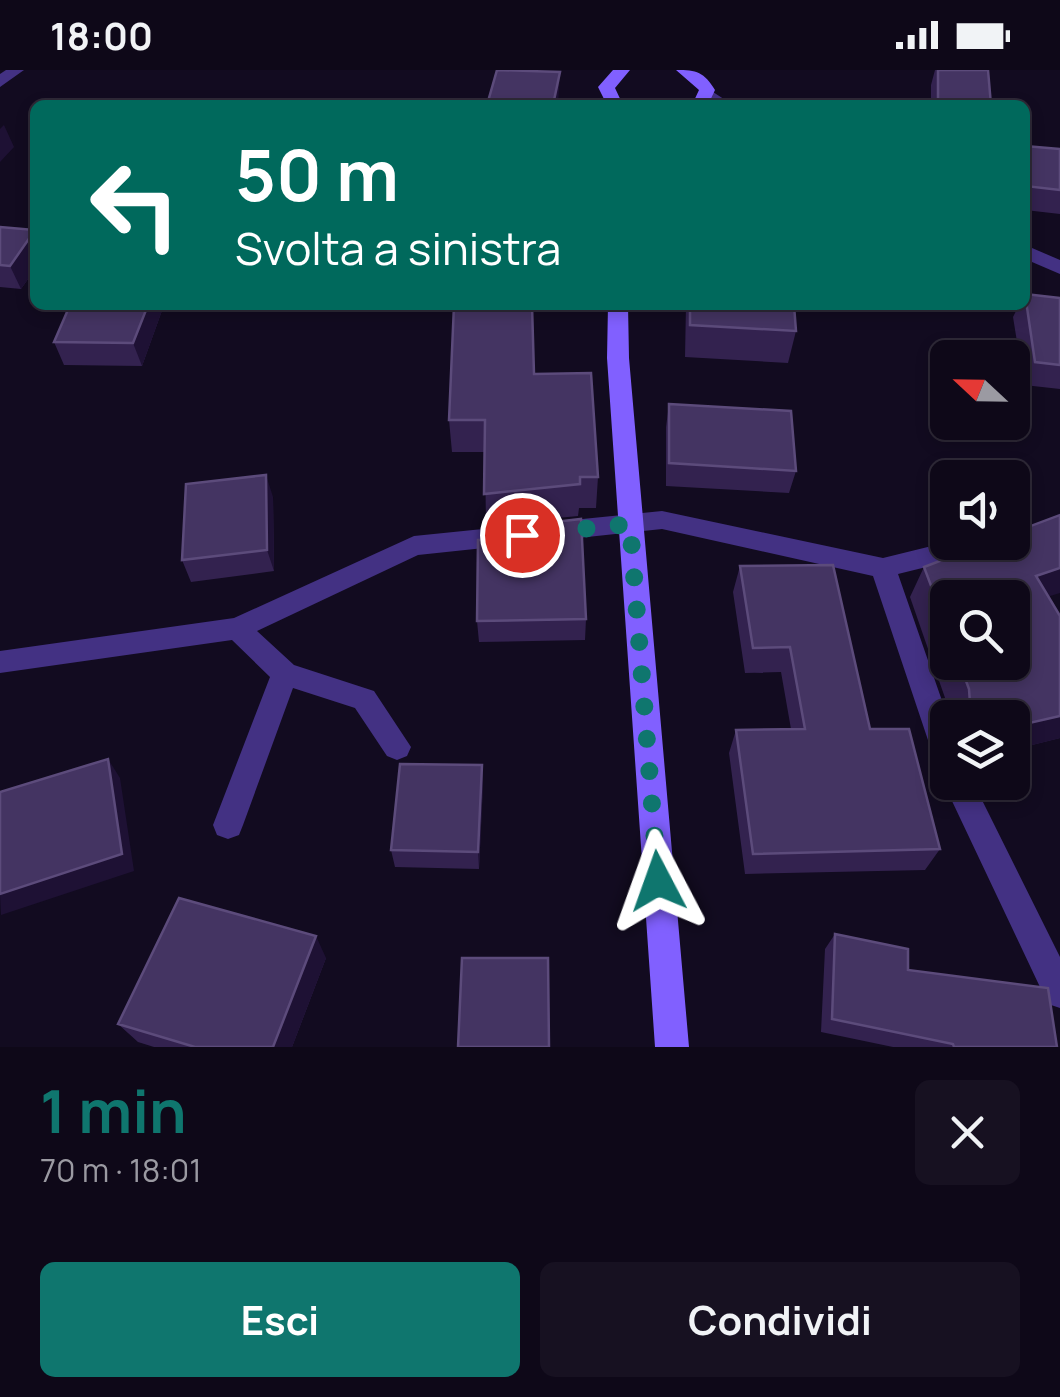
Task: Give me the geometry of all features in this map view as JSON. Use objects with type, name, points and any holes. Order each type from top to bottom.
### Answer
[{"type":"main road","points":[[613,100],[606,87],[622,70]]},
{"type":"main road","points":[[684,70],[700,79],[703,100]]},
{"type":"main road","points":[[618,310],[630,524],[672,1047]]},
{"type":"street","points":[[0,82],[16,70]]},
{"type":"street","points":[[1030,253],[1060,268]]},
{"type":"street","points":[[0,662],[236,628],[414,546],[662,520],[883,568],[930,556]]},
{"type":"street","points":[[883,568],[930,705]]},
{"type":"street","points":[[236,628],[285,674],[364,699],[398,747]]},
{"type":"street","points":[[228,824],[285,674]]},
{"type":"street","points":[[967,800],[1060,992]]},
{"type":"building","points":[[497,70],[560,72],[554,100],[488,100]]},
{"type":"building","points":[[938,70],[988,70],[991,100],[938,100]]},
{"type":"building","points":[[1030,146],[1060,149],[1060,190],[1030,187]]},
{"type":"building","points":[[0,227],[30,230],[30,237],[10,266],[0,265]]},
{"type":"building","points":[[1030,295],[1060,298],[1060,365],[1035,362],[1027,310]]},
{"type":"building","points":[[68,310],[146,310],[133,343],[54,342]]},
{"type":"building","points":[[454,310],[532,310],[534,374],[591,373],[598,477],[580,477],[580,484],[484,494],[485,420],[449,420]]},
{"type":"building","points":[[690,310],[794,310],[796,331],[690,325]]},
{"type":"building","points":[[669,404],[791,411],[796,471],[669,463]]},
{"type":"building","points":[[266,475],[267,550],[182,560],[186,484]]},
{"type":"building","points":[[1060,515],[1060,568],[1036,576],[1060,616],[1060,716],[1030,723],[1030,700],[970,700],[966,680],[1030,680],[1030,580],[930,583],[924,567],[942,560],[1030,560],[1030,526]]},
{"type":"building","points":[[581,519],[586,619],[477,621],[478,540],[484,540],[484,530]]},
{"type":"building","points":[[833,565],[870,729],[909,729],[940,849],[753,854],[736,730],[805,729],[790,647],[753,648],[740,566]]},
{"type":"building","points":[[108,759],[122,854],[0,894],[0,792]]},
{"type":"building","points":[[400,764],[482,765],[478,852],[391,850]]},
{"type":"building","points":[[179,898],[316,936],[273,1047],[195,1047],[118,1024]]},
{"type":"building","points":[[835,934],[908,949],[908,970],[1048,988],[1057,1047],[954,1047],[832,1019]]},
{"type":"building","points":[[462,958],[548,958],[549,1047],[458,1047]]},
{"type":"route","points":[[522,535],[630,524],[658,881]]}]
